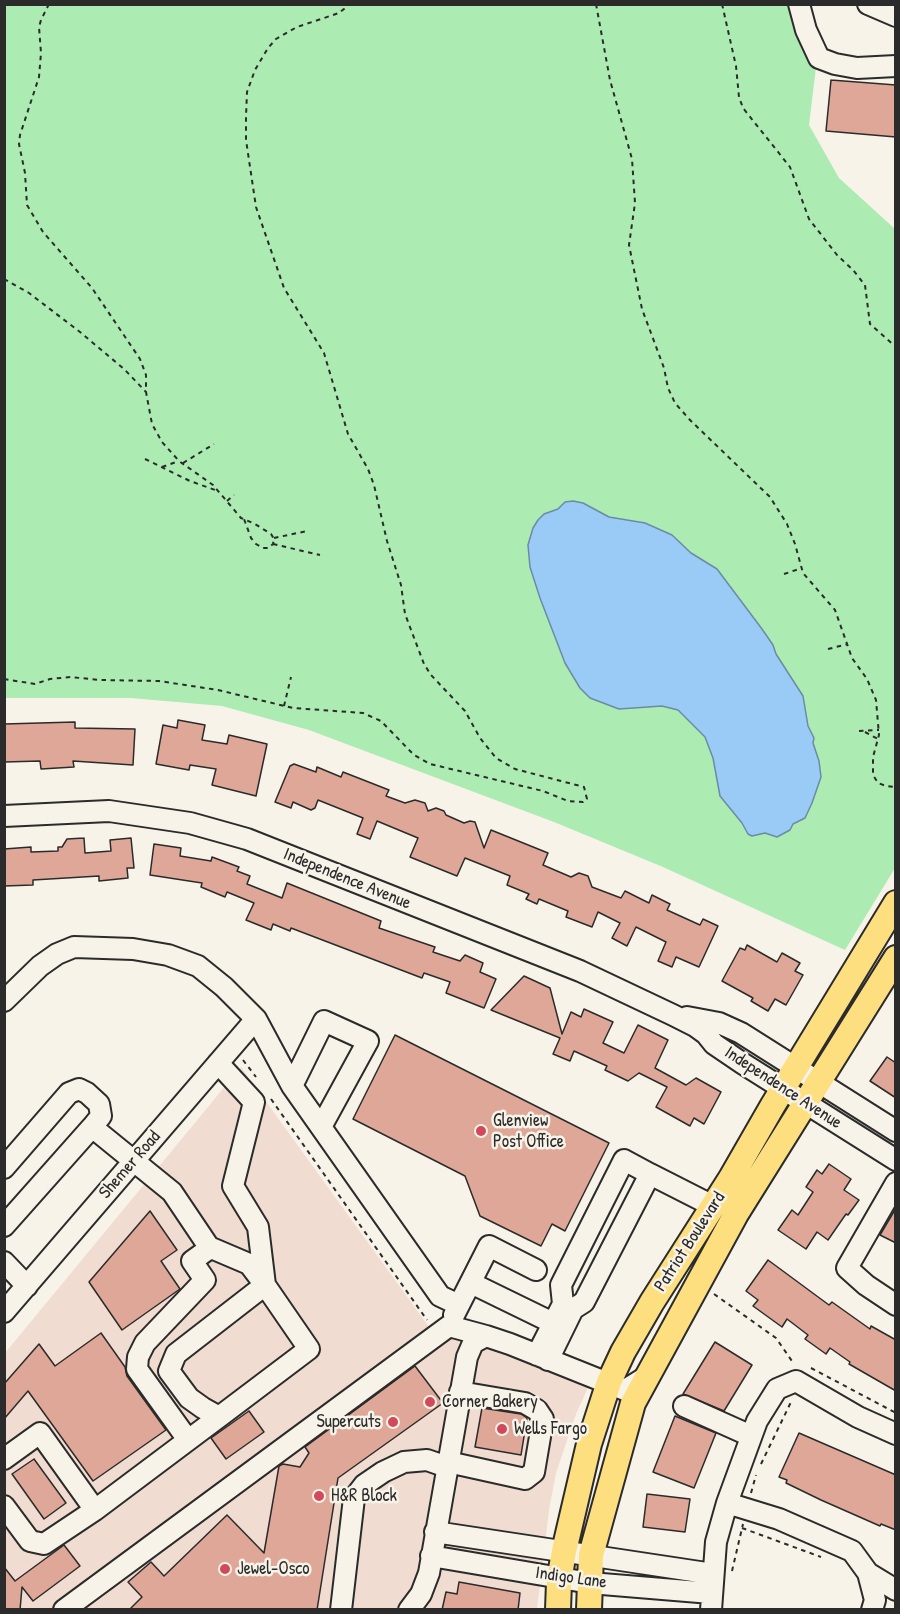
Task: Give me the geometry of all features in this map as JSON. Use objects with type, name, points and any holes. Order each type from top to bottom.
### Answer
[{"type":"main road","name":"Patriot Boulevard","points":[[558,1610],[564,1551],[589,1444],[609,1382],[623,1352],[896,903]]},
{"type":"main road","name":"Patriot Boulevard","points":[[589,1610],[591,1554],[633,1403],[736,1214],[896,958]]},
{"type":"street","points":[[799,4],[806,30],[819,58],[834,64],[857,68],[896,66]]},
{"type":"street","points":[[868,4],[896,16]]},
{"type":"street","name":"Independence Avenue","points":[[4,816],[109,811],[190,823],[247,839],[580,971],[695,1026],[725,1052],[783,1089],[812,1093],[896,1131]]},
{"type":"street","points":[[4,1001],[40,966],[57,954],[74,947],[133,948],[198,966],[256,1018],[292,1086],[440,1296],[459,1305]]},
{"type":"street","name":"Independence Avenue","points":[[673,1015],[729,1027],[763,1045],[795,1068],[812,1093],[896,1160]]},
{"type":"street","name":"Shemer Road","points":[[4,1312],[256,1018]]},
{"type":"street","points":[[292,1086],[324,1021],[368,1041],[321,1127]]},
{"type":"street","points":[[218,1063],[254,1102],[233,1186],[258,1227],[265,1285]]},
{"type":"street","points":[[4,1168],[69,1093],[79,1089],[99,1104],[101,1116],[12,1203],[4,1226]]},
{"type":"street","points":[[4,1506],[30,1541],[44,1544],[95,1510],[309,1349],[249,1264],[210,1248],[172,1192],[92,1127]]},
{"type":"street","points":[[543,1357],[568,1306],[561,1285],[624,1160],[713,1206]]},
{"type":"street","points":[[543,1357],[553,1323],[568,1306],[584,1302],[650,1174]]},
{"type":"street","points":[[896,1183],[847,1268],[866,1285],[896,1305]]},
{"type":"street","points":[[64,1610],[443,1330],[459,1305],[489,1246],[536,1270]]},
{"type":"street","points":[[188,1440],[137,1369],[138,1357],[145,1343],[205,1280],[192,1261],[210,1248]]},
{"type":"street","points":[[4,1262],[27,1286]]},
{"type":"street","points":[[471,1283],[553,1323]]},
{"type":"street","points":[[219,1417],[189,1398],[169,1371],[171,1363],[176,1354],[265,1285]]},
{"type":"street","points":[[443,1330],[486,1336],[625,1390],[646,1377]]},
{"type":"street","points":[[409,1610],[421,1594],[429,1574],[469,1351],[473,1343],[486,1336]]},
{"type":"street","points":[[712,1592],[716,1542],[751,1436],[757,1421],[777,1389],[795,1373],[858,1417],[896,1434]]},
{"type":"street","points":[[341,1610],[354,1498],[364,1485],[404,1462],[427,1460],[525,1479],[534,1472],[543,1419],[537,1410],[525,1403],[460,1392]]},
{"type":"street","points":[[684,1406],[751,1436]]},
{"type":"street","points":[[4,1459],[40,1433],[95,1510]]},
{"type":"street","points":[[727,1503],[779,1520],[852,1551],[868,1573],[875,1600],[872,1610]]},
{"type":"street","name":"Indigo Lane","points":[[435,1532],[591,1554],[712,1592]]},
{"type":"street","name":"Indigo Lane","points":[[431,1556],[590,1583],[712,1592]]},
{"type":"street","points":[[868,1573],[896,1590]]},
{"type":"path","points":[[49,4],[39,27],[41,53],[39,77],[19,144],[27,205],[39,227],[92,288],[132,346],[146,375],[146,392],[156,432],[169,452],[207,480],[244,519],[274,538]]},
{"type":"path","points":[[4,679],[34,684],[50,679],[71,677],[159,681],[218,690],[308,710],[363,712],[381,722],[414,755],[430,764],[543,791],[568,801],[583,802],[587,799],[584,787],[515,769],[496,758],[480,738],[465,711],[431,675],[424,664],[405,614],[401,585],[374,485],[368,469],[348,434],[324,353],[284,288],[256,207],[246,140],[248,92],[255,70],[276,39],[297,27],[339,13],[350,4]]},
{"type":"path","points":[[596,4],[612,88],[632,159],[635,203],[629,246],[642,309],[664,368],[668,388],[675,403],[690,420],[761,487],[776,505],[792,533],[807,579],[835,610],[852,658],[867,679],[876,700],[879,730],[873,757],[873,775],[878,783],[896,787]]},
{"type":"path","points":[[722,4],[736,66],[737,87],[744,108],[790,167],[809,219],[837,255],[865,285],[870,324],[896,347]]},
{"type":"path","points":[[4,279],[29,293],[80,332],[124,369],[146,392]]},
{"type":"path","points":[[162,467],[181,462],[214,444]]},
{"type":"path","points":[[145,459],[189,481],[218,491]]},
{"type":"path","points":[[226,502],[234,495]]},
{"type":"path","points":[[244,519],[251,538],[262,548],[268,548],[273,544],[274,538]]},
{"type":"path","points":[[274,538],[307,531]]},
{"type":"path","points":[[273,544],[320,555]]},
{"type":"path","points":[[784,574],[802,568]]},
{"type":"path","points":[[828,649],[848,644]]},
{"type":"path","points":[[284,706],[291,676]]},
{"type":"path","points":[[859,730],[879,730]]},
{"type":"path","points":[[864,731],[878,739]]},
{"type":"path","points":[[233,1045],[260,1084]]},
{"type":"path","points":[[267,1094],[443,1330]]},
{"type":"path","points":[[712,1293],[776,1338],[795,1373],[796,1393],[768,1446],[750,1499]]},
{"type":"path","points":[[795,1373],[803,1365],[896,1413]]},
{"type":"path","points":[[742,1528],[828,1560]]},
{"type":"shaded area","points":[[241,1067],[429,1327],[451,1311],[595,1372],[576,1414],[556,1473],[549,1510],[537,1609],[5,1610],[5,1353]]},
{"type":"green space","points":[[5,5],[789,5],[816,67],[809,125],[839,178],[895,229],[895,868],[845,950],[663,867],[554,822],[309,730],[222,706],[131,698],[5,698]]},
{"type":"water","points":[[565,502],[583,503],[609,517],[645,523],[672,535],[691,553],[717,569],[773,645],[776,654],[803,696],[821,777],[805,818],[793,824],[790,830],[777,837],[765,833],[752,836],[748,834],[720,796],[713,758],[705,737],[678,710],[662,706],[619,709],[590,698],[580,688],[565,663],[540,598],[530,567],[528,545],[533,528],[544,514],[558,509]]},
{"type":"building","points":[[831,80],[896,85],[896,137],[826,131]]},
{"type":"building","points":[[178,720],[205,725],[202,740],[227,744],[229,735],[267,744],[256,796],[212,785],[216,769],[190,765],[189,770],[156,764],[163,725],[177,728]]},
{"type":"building","points":[[75,722],[75,728],[135,729],[133,765],[73,761],[74,767],[41,769],[40,761],[4,762],[4,724]]},
{"type":"building","points":[[294,764],[316,772],[317,767],[341,777],[343,772],[389,790],[386,796],[405,803],[415,800],[425,803],[428,811],[436,808],[464,823],[475,822],[484,848],[491,830],[548,853],[543,865],[571,877],[579,873],[588,876],[592,887],[621,898],[625,891],[649,903],[652,895],[670,904],[667,910],[700,925],[703,919],[718,926],[699,967],[676,957],[672,967],[658,961],[666,942],[636,927],[627,946],[612,938],[620,923],[598,912],[592,927],[566,917],[568,911],[539,899],[537,904],[526,899],[529,894],[507,885],[510,876],[465,858],[457,876],[410,857],[418,838],[377,821],[370,839],[357,834],[363,818],[318,800],[315,808],[311,810],[293,802],[291,808],[275,802],[290,766]]},
{"type":"building","points":[[84,838],[85,853],[111,851],[110,840],[131,838],[134,868],[127,868],[128,878],[99,881],[99,876],[33,880],[33,885],[4,886],[4,849],[31,847],[31,852],[58,851],[58,847],[62,847],[67,839]]},
{"type":"building","points":[[154,844],[181,848],[180,856],[211,861],[212,857],[239,867],[237,871],[250,876],[247,884],[282,898],[287,883],[381,921],[379,928],[435,947],[433,952],[460,961],[465,955],[483,963],[480,972],[496,979],[484,1008],[446,993],[450,982],[424,973],[422,978],[291,928],[290,931],[273,924],[271,930],[246,920],[254,903],[227,892],[225,897],[201,887],[202,883],[150,875]]},
{"type":"building","points":[[747,945],[777,962],[782,953],[800,963],[795,971],[803,975],[786,1005],[775,999],[768,1011],[751,1001],[753,998],[722,981],[740,948],[745,950]]},
{"type":"building","points":[[524,976],[550,988],[562,1034],[571,1012],[581,1017],[584,1009],[613,1022],[603,1043],[624,1053],[638,1025],[668,1040],[655,1068],[686,1085],[696,1078],[721,1092],[704,1124],[694,1118],[690,1126],[656,1107],[667,1087],[639,1073],[628,1081],[605,1070],[607,1066],[574,1051],[570,1061],[553,1054],[560,1038],[491,1010]]},
{"type":"building","name":"Glenview Post Office","points":[[395,1035],[609,1143],[565,1231],[552,1224],[541,1246],[480,1216],[465,1176],[353,1119]]},
{"type":"building","points":[[887,1057],[896,1063],[896,1098],[870,1081]]},
{"type":"building","points":[[829,1164],[851,1179],[844,1190],[859,1200],[828,1240],[817,1232],[806,1249],[778,1230],[792,1210],[798,1215],[813,1192],[806,1187],[817,1170],[822,1174]]},
{"type":"building","points":[[896,1208],[896,1243],[880,1235]]},
{"type":"building","points":[[150,1211],[177,1250],[161,1261],[180,1289],[122,1330],[89,1282]]},
{"type":"building","points":[[768,1260],[829,1305],[832,1302],[870,1329],[871,1326],[896,1340],[896,1391],[849,1364],[850,1362],[830,1348],[826,1354],[805,1339],[808,1335],[787,1319],[782,1327],[753,1306],[758,1300],[746,1291]]},
{"type":"building","points":[[101,1333],[125,1367],[127,1376],[166,1430],[93,1481],[28,1391],[4,1419],[4,1384],[39,1344],[55,1366]]},
{"type":"building","points":[[715,1342],[752,1365],[724,1411],[683,1394]]},
{"type":"building","points":[[415,1366],[443,1403],[338,1478],[317,1610],[129,1610],[142,1597],[128,1582],[151,1562],[164,1576],[227,1515],[264,1553],[279,1466],[283,1464],[300,1467],[309,1453],[305,1447]]},
{"type":"building","name":"Wells Fargo","points":[[482,1408],[521,1414],[527,1418],[521,1455],[475,1447]]},
{"type":"building","points":[[249,1411],[264,1432],[226,1459],[211,1438]]},
{"type":"building","points":[[675,1416],[716,1433],[694,1488],[653,1472]]},
{"type":"building","points":[[799,1433],[896,1475],[896,1530],[881,1524],[880,1526],[821,1500],[786,1483],[787,1480],[779,1477]]},
{"type":"building","points":[[34,1459],[66,1503],[44,1519],[12,1474]]},
{"type":"building","points":[[647,1494],[690,1499],[685,1532],[643,1527]]},
{"type":"building","points":[[64,1545],[80,1566],[33,1601],[22,1587],[20,1610],[4,1610],[4,1567],[15,1581]]},
{"type":"building","points":[[459,1582],[520,1593],[518,1610],[442,1610],[446,1592],[457,1594]]},
{"type":"place","name":"Glenview Post Office","points":[[481,1131]]},
{"type":"place","name":"Corner Bakery","points":[[430,1402]]},
{"type":"place","name":"Supercuts","points":[[393,1422]]},
{"type":"place","name":"Wells Fargo","points":[[502,1429]]},
{"type":"place","name":"H&R Block","points":[[319,1496]]},
{"type":"place","name":"Jewel-Osco","points":[[225,1569]]}]
